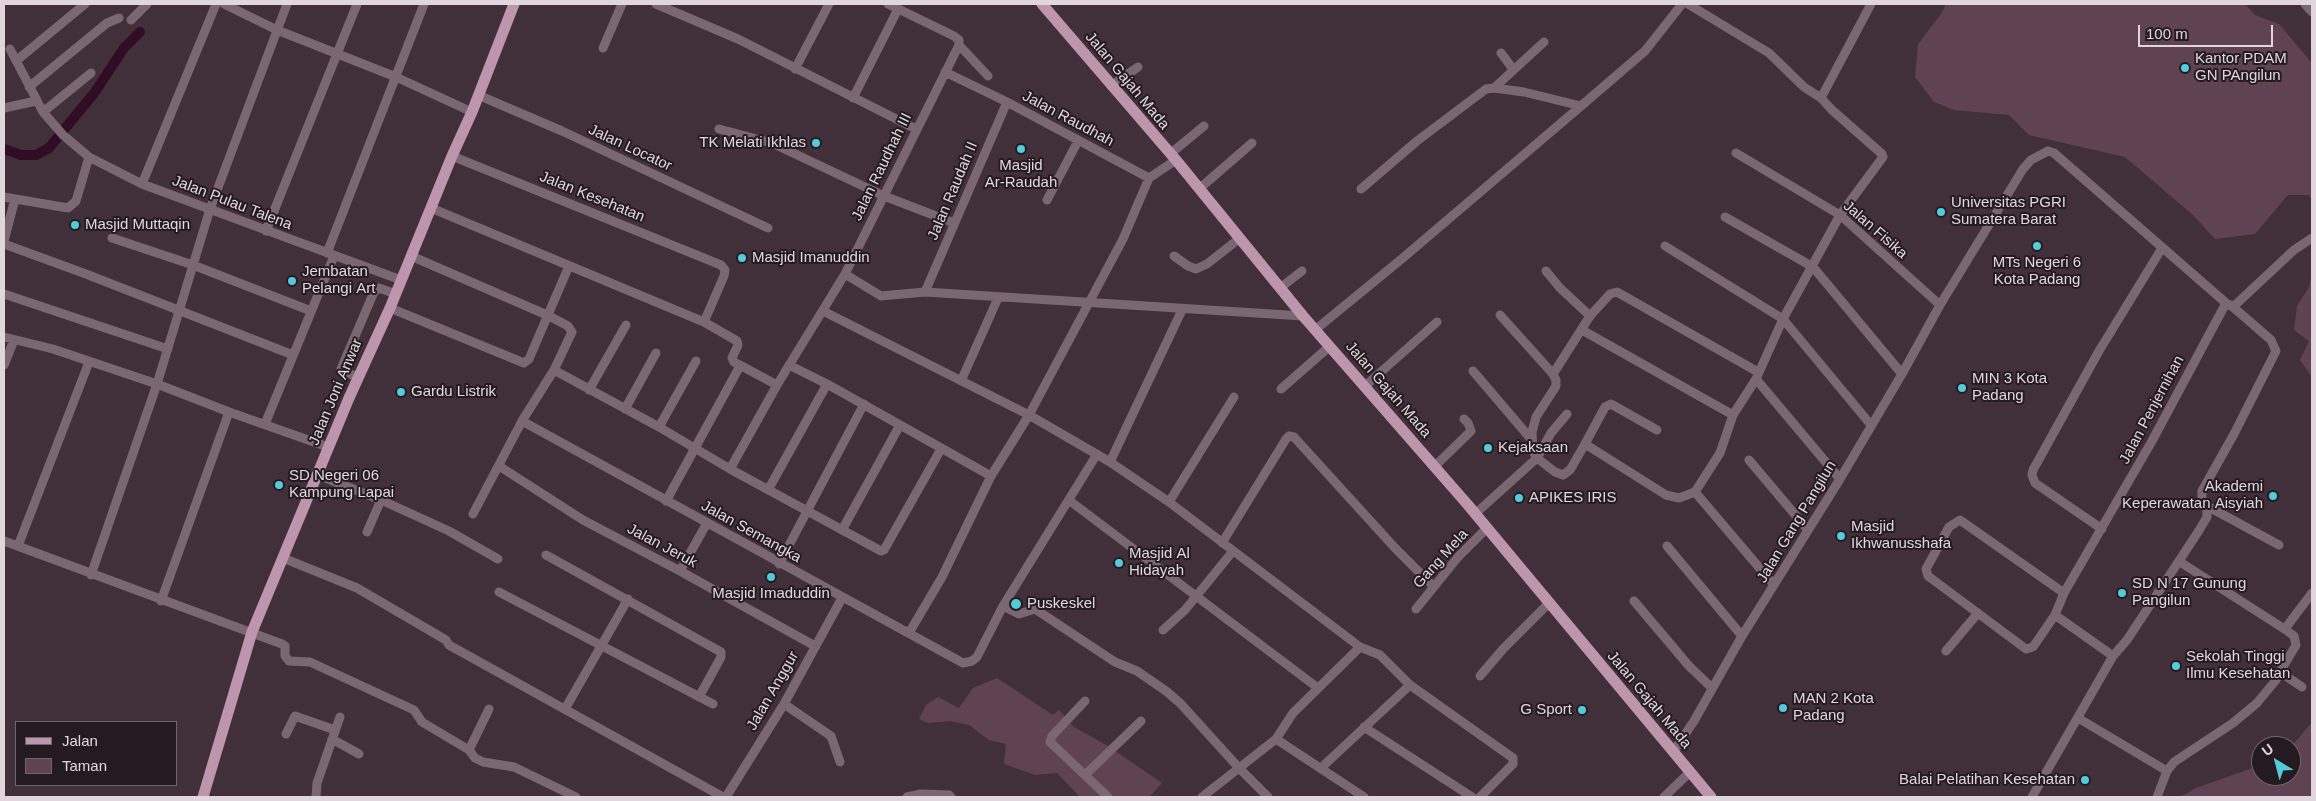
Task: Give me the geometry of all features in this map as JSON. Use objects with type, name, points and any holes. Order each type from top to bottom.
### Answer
[{"type":"main road","name":"Jalan Joni Anwar","points":[[203,797],[252,632],[328,447],[390,308],[472,112],[514,4]]},
{"type":"main road","name":"Jalan Gajah Mada","points":[[1042,4],[1173,157],[1303,316],[1435,466],[1711,797]]},
{"type":"street","points":[[16,61],[84,4]]},
{"type":"street","points":[[131,20],[147,4]]},
{"type":"street","points":[[142,184],[216,4]]},
{"type":"street","points":[[224,4],[277,30],[396,77],[472,112]]},
{"type":"street","points":[[91,575],[157,384],[210,209],[287,4]]},
{"type":"street","points":[[266,231],[357,4]]},
{"type":"street","points":[[265,424],[311,311],[330,254],[424,4]]},
{"type":"street","points":[[603,48],[622,4]]},
{"type":"street","points":[[656,4],[738,39],[916,129]]},
{"type":"street","points":[[795,69],[829,4]]},
{"type":"street","points":[[888,4],[954,36],[958,40],[959,45],[988,76]]},
{"type":"street","points":[[1315,330],[1404,257],[1645,52],[1682,4]]},
{"type":"street","points":[[1585,444],[1666,495],[1679,498],[1695,492],[1723,445],[1733,415],[1757,375],[1782,319],[1813,267],[1840,215],[1883,155],[1827,106],[1822,98],[1804,87],[1769,52],[1688,4]]},
{"type":"street","points":[[1822,98],[1871,4]]},
{"type":"street","points":[[2305,4],[2312,12]]},
{"type":"street","points":[[854,98],[898,9]]},
{"type":"street","points":[[29,87],[111,20],[119,18]]},
{"type":"street","points":[[1361,189],[1417,141],[1481,93],[1494,88],[1544,42]]},
{"type":"street","name":"Jalan Raudhah III","points":[[730,469],[777,385],[845,274],[959,45]]},
{"type":"street","points":[[10,49],[36,102],[43,112],[91,73]]},
{"type":"street","points":[[1500,53],[1514,69]]},
{"type":"street","points":[[1111,86],[1138,67]]},
{"type":"street","name":"Jalan Raudhah","points":[[945,72],[1007,102],[1149,178]]},
{"type":"street","points":[[1494,88],[1551,98],[1581,106]]},
{"type":"street","name":"Jalan Locator","points":[[478,95],[562,131],[768,228]]},
{"type":"street","points":[[4,108],[36,102]]},
{"type":"street","name":"Jalan Raudah II","points":[[925,292],[1007,102]]},
{"type":"street","name":"Jalan Pulau Talena","points":[[43,112],[63,135],[89,158],[142,184],[401,280]]},
{"type":"street","points":[[908,633],[942,577],[991,476],[1028,415],[1123,239],[1149,178],[1204,126]]},
{"type":"street","points":[[718,129],[772,143],[884,196],[954,223]]},
{"type":"street","points":[[1047,200],[1078,141]]},
{"type":"street","points":[[1199,189],[1252,143]]},
{"type":"street","name":"Jalan Gang Pangilun","points":[[1673,752],[1694,721],[1742,636],[1840,478],[1902,374],[1940,305],[2023,169],[2031,160],[2048,151],[2054,153],[2162,248]]},
{"type":"street","name":"Jalan Fisika","points":[[1736,153],[1840,215],[1940,305]]},
{"type":"street","name":"Jalan Kesehatan","points":[[452,156],[721,265],[725,270],[724,276],[704,322]]},
{"type":"street","points":[[4,197],[62,208],[72,206],[78,196],[89,158]]},
{"type":"street","points":[[15,199],[4,239],[293,355]]},
{"type":"street","points":[[431,208],[704,322],[737,341],[738,345],[732,360],[777,385]]},
{"type":"street","points":[[1725,216],[1813,267],[1902,374]]},
{"type":"street","points":[[112,238],[193,265],[311,311]]},
{"type":"street","points":[[1174,256],[1196,269],[1240,238]]},
{"type":"street","name":"Jalan Penjernihan","points":[[1978,613],[2030,649],[2055,615],[2064,593],[2230,305],[2294,250],[2312,238]]},
{"type":"street","points":[[1665,246],[1782,319],[1871,425]]},
{"type":"street","points":[[2102,529],[2035,483],[2032,475],[2099,350],[2162,248],[2271,340],[2276,351],[2248,408],[2202,492],[2202,499],[2207,506],[2279,545]]},
{"type":"street","points":[[411,256],[547,315],[568,326],[572,332],[554,370],[522,421],[473,514]]},
{"type":"street","points":[[390,308],[520,363],[528,361],[569,266]]},
{"type":"street","points":[[1280,288],[1302,271]]},
{"type":"street","points":[[1546,271],[1560,288],[1590,316]]},
{"type":"street","points":[[845,274],[880,296],[925,292],[1182,310],[1303,316]]},
{"type":"street","points":[[358,378],[341,369],[374,292],[378,288],[396,294]]},
{"type":"street","points":[[1553,374],[1590,316],[1610,294],[1617,292],[1757,375],[1840,478]]},
{"type":"street","points":[[4,294],[168,349]]},
{"type":"street","points":[[961,380],[998,298]]},
{"type":"street","points":[[1110,462],[1182,310]]},
{"type":"street","points":[[823,311],[1028,415],[1110,462],[1169,502],[1360,646],[1380,655],[1410,685],[1513,758],[1514,764],[1485,796]]},
{"type":"street","points":[[1500,315],[1553,374],[1556,380],[1556,386],[1536,417],[1531,439],[1533,451],[1537,458],[1555,472],[1563,474],[1574,465],[1604,407],[1611,404],[1658,430]]},
{"type":"street","points":[[1364,387],[1437,322]]},
{"type":"street","points":[[589,390],[626,325]]},
{"type":"street","points":[[1582,330],[1733,415]]},
{"type":"street","points":[[4,337],[53,350],[157,384],[328,447]]},
{"type":"street","points":[[4,365],[14,340]]},
{"type":"street","points":[[1280,389],[1330,346]]},
{"type":"street","points":[[625,409],[656,353]]},
{"type":"street","points":[[659,427],[696,361]]},
{"type":"street","points":[[18,546],[89,362]]},
{"type":"street","points":[[789,365],[864,404],[991,476]]},
{"type":"street","points":[[666,501],[740,366]]},
{"type":"street","points":[[554,370],[880,551],[884,550],[941,449]]},
{"type":"street","points":[[1473,371],[1531,439]]},
{"type":"street","points":[[768,490],[827,384]]},
{"type":"street","points":[[1169,502],[1234,397]]},
{"type":"street","points":[[779,564],[864,404]]},
{"type":"street","points":[[161,601],[229,412]]},
{"type":"street","points":[[1475,514],[1537,458],[1551,433],[1567,414]]},
{"type":"street","points":[[1435,466],[1471,431],[1471,427],[1464,419]]},
{"type":"street","name":"Jalan Semangka","points":[[522,421],[779,564],[963,663],[967,664],[977,657],[1003,606]]},
{"type":"street","points":[[842,530],[900,425]]},
{"type":"street","points":[[1222,543],[1286,439],[1289,436],[1294,437],[1395,548],[1433,586]]},
{"type":"street","points":[[1097,454],[1003,606],[1019,614],[1035,609],[1115,662],[1137,672],[1166,691],[1180,703],[1268,797]]},
{"type":"street","points":[[1749,460],[1808,530]]},
{"type":"street","name":"Jalan Jeruk","points":[[499,466],[583,520],[680,570],[815,646]]},
{"type":"street","points":[[318,475],[381,500],[449,531],[498,559]]},
{"type":"street","points":[[1695,492],[1774,585]]},
{"type":"street","points":[[367,532],[381,500]]},
{"type":"street","points":[[1070,500],[1318,688]]},
{"type":"street","points":[[2032,797],[2113,656],[2120,650],[2180,562],[2207,517],[2207,506]]},
{"type":"street","points":[[1946,651],[1978,613],[1926,574],[1926,568],[1949,528],[1956,521],[1964,523],[2064,593]]},
{"type":"street","points":[[680,570],[706,523]]},
{"type":"street","name":"Gang Mela","points":[[1416,609],[1433,586],[1487,528]]},
{"type":"street","points":[[4,541],[91,575],[284,645],[285,656],[289,661],[310,662],[414,710],[422,722],[469,750],[475,758],[483,762],[514,767],[576,797]]},
{"type":"street","points":[[1667,546],[1742,636]]},
{"type":"street","points":[[1163,630],[1185,610],[1233,551]]},
{"type":"street","points":[[546,556],[628,599],[721,652],[721,657],[699,697]]},
{"type":"street","points":[[283,558],[357,588],[446,640],[449,645],[721,797]]},
{"type":"street","points":[[2157,797],[2167,771],[2174,762],[2233,723],[2257,703],[2276,680],[2296,645],[2294,636],[2286,630],[2180,562]]},
{"type":"street","points":[[499,592],[713,704]]},
{"type":"street","points":[[2286,630],[2290,620],[2312,593]]},
{"type":"street","name":"Jalan Anggur","points":[[721,797],[784,704],[842,598]]},
{"type":"street","points":[[565,709],[628,599]]},
{"type":"street","points":[[1634,601],[1689,666],[1712,688]]},
{"type":"street","points":[[1480,676],[1503,649],[1549,603]]},
{"type":"street","points":[[2055,615],[2113,656]]},
{"type":"street","points":[[1202,797],[1276,739],[1293,713],[1360,646]]},
{"type":"street","points":[[2280,672],[2302,687]]},
{"type":"street","points":[[1322,768],[1410,685]]},
{"type":"street","points":[[1085,701],[1050,740],[1108,797]]},
{"type":"street","points":[[784,704],[831,736],[840,762]]},
{"type":"street","points":[[469,750],[489,709]]},
{"type":"street","points":[[286,734],[295,716],[334,734],[359,754]]},
{"type":"street","points":[[316,797],[316,784],[340,717]]},
{"type":"street","points":[[2078,718],[2167,771]]},
{"type":"street","points":[[1085,775],[1141,720]]},
{"type":"street","points":[[1364,727],[1472,797]]},
{"type":"street","points":[[1276,739],[1364,797]]},
{"type":"street","points":[[1664,797],[1690,772]]},
{"type":"street","points":[[906,797],[921,794],[949,795],[952,797]]},
{"type":"green space","points":[[1946,4],[2245,4],[2255,15],[2279,24],[2312,63],[2312,200],[2309,195],[2288,195],[2255,234],[2215,239],[2193,215],[2125,157],[2029,135],[2009,115],[1954,110],[1934,102],[1915,77],[1918,44],[1941,14]]},
{"type":"green space","points":[[2312,273],[2312,377],[2300,360],[2309,341],[2294,330],[2297,306],[2309,287]]},
{"type":"green space","points":[[997,678],[1053,715],[1059,710],[1074,727],[1108,746],[1162,783],[1149,797],[1080,797],[1057,773],[1035,775],[1004,764],[1006,744],[989,740],[969,725],[950,721],[928,723],[919,719],[926,705],[938,697],[959,708],[973,688]]},
{"type":"green space","points":[[2312,722],[2312,797],[2180,797],[2196,788],[2251,769],[2251,786],[2301,786],[2300,736]]},
{"type":"waterway","points":[[4,149],[21,155],[36,155],[49,148],[95,92],[124,48],[140,32]]},
{"type":"place","name":"Kantor PDAM GN PAngilun","points":[[2185,68]]},
{"type":"place","name":"TK Melati Ikhlas","points":[[816,143]]},
{"type":"place","name":"Masjid Ar-Raudah","points":[[1021,149]]},
{"type":"place","name":"Universitas PGRI Sumatera Barat","points":[[1941,212]]},
{"type":"place","name":"Masjid Muttaqin","points":[[75,225]]},
{"type":"place","name":"MTs Negeri 6 Kota Padang","points":[[2037,246]]},
{"type":"place","name":"Masjid Imanuddin","points":[[742,258]]},
{"type":"place","name":"Jembatan Pelangi Art","points":[[292,281]]},
{"type":"place","name":"MIN 3 Kota Padang","points":[[1962,388]]},
{"type":"place","name":"Gardu Listrik","points":[[401,392]]},
{"type":"place","name":"Kejaksaan","points":[[1488,448]]},
{"type":"place","name":"SD Negeri 06 Kampung Lapai","points":[[279,485]]},
{"type":"place","name":"Akademi Keperawatan Aisyiah","points":[[2273,496]]},
{"type":"place","name":"APIKES IRIS","points":[[1519,498]]},
{"type":"place","name":"Masjid Ikhwanusshafa","points":[[1841,536]]},
{"type":"place","name":"Masjid Al Hidayah","points":[[1119,563]]},
{"type":"place","name":"Masjid Imaduddin","points":[[771,577]]},
{"type":"place","name":"SD N 17 Gunung Pangilun","points":[[2122,593]]},
{"type":"place","name":"Puskeskel","points":[[1016,604]]},
{"type":"place","name":"Sekolah Tinggi Ilmu Kesehatan","points":[[2176,666]]},
{"type":"place","name":"MAN 2 Kota Padang","points":[[1783,708]]},
{"type":"place","name":"G Sport","points":[[1582,710]]},
{"type":"place","name":"Balai Pelatihan Kesehatan","points":[[2085,780]]}]
